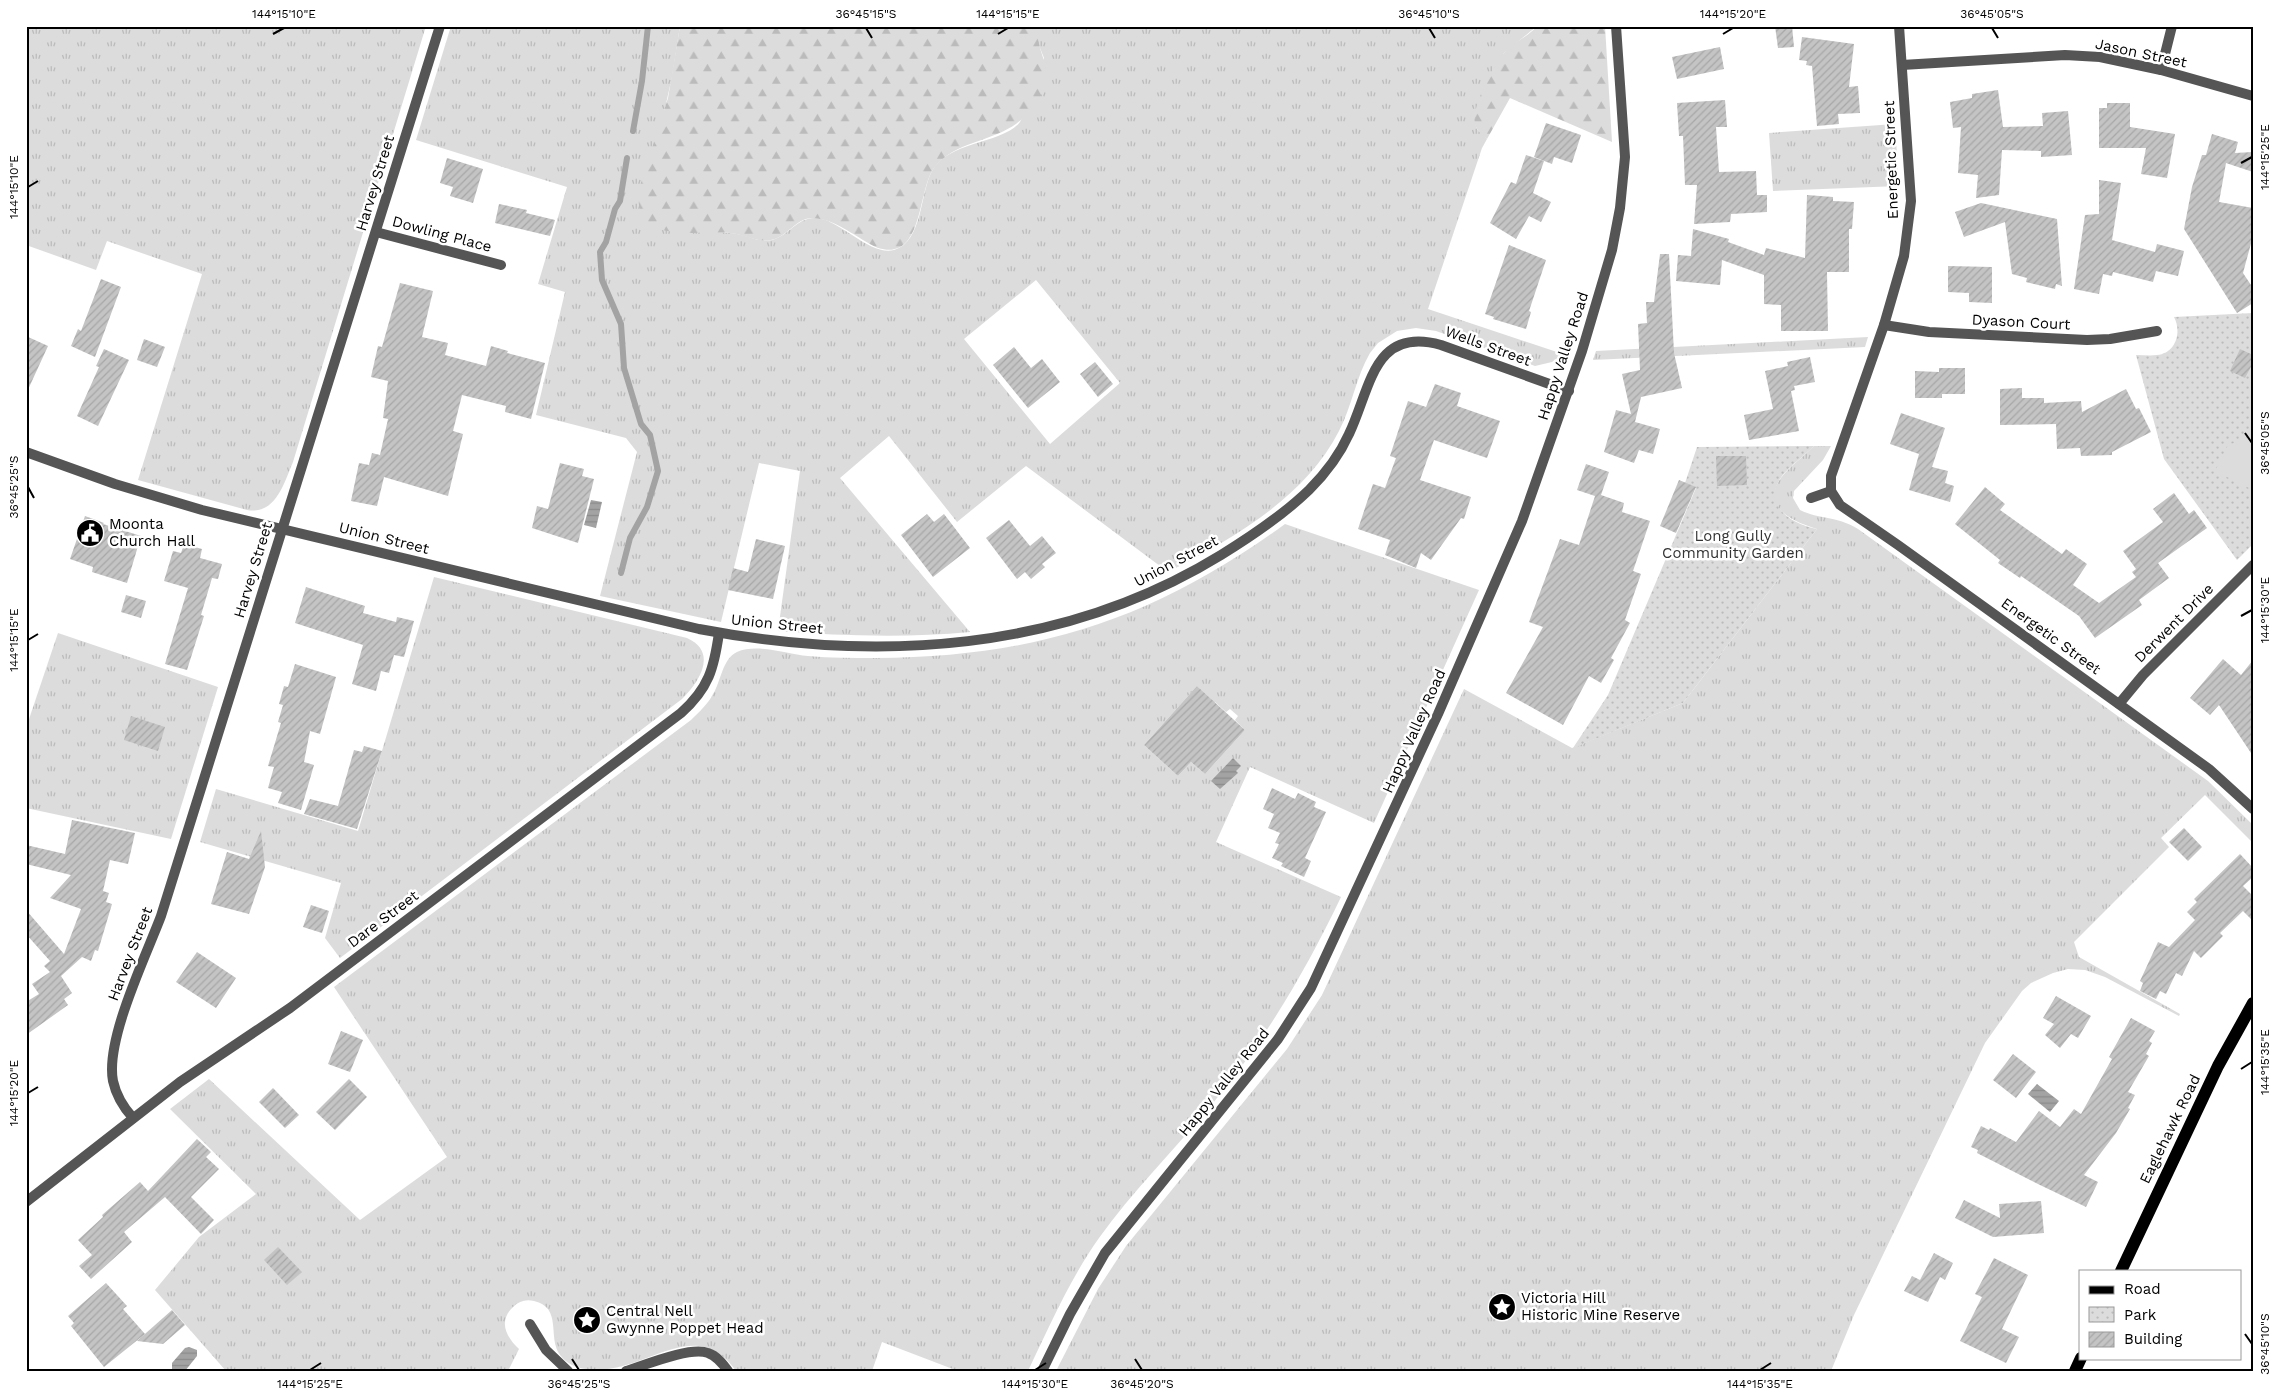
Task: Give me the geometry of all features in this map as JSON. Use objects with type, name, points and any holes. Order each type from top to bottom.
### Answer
[{"type":"main road","name":"Eaglehawk Road","points":[[2121,1270],[2218,1066],[2253,1004]]},
{"type":"street","name":"Harvey Street","points":[[133,1118],[125,1108],[114,1082],[114,1061],[123,1015],[162,916],[440,26]]},
{"type":"street","name":"Happy Valley Road","points":[[1042,1371],[1075,1305],[1105,1253],[1278,1039],[1311,988],[1469,644],[1522,521],[1569,391],[1612,250],[1624,184],[1625,157],[1616,26]]},
{"type":"street","name":"Energetic Street","points":[[1899,26],[1911,202],[1904,256],[1884,325],[1831,476],[1831,491],[1846,510],[1898,545],[2221,778],[2253,809]]},
{"type":"street","points":[[2161,70],[2172,26]]},
{"type":"street","name":"Jason Street","points":[[1902,65],[2065,56],[2100,57],[2161,70],[2253,96]]},
{"type":"street","name":"Dowling Place","points":[[376,232],[501,266]]},
{"type":"street","name":"Dyason Court","points":[[1884,325],[1929,332],[2087,340],[2110,340],[2157,331]]},
{"type":"street","name":"Wells Street","points":[[1425,341],[1569,391]]},
{"type":"street","name":"Union Street","points":[[26,452],[149,495],[202,510],[601,607],[719,632],[776,640],[837,645],[968,643],[1051,627],[1099,613],[1131,601],[1202,567],[1228,551],[1274,519],[1308,490],[1331,464],[1348,436],[1371,376],[1382,357],[1404,342],[1425,341]]},
{"type":"street","points":[[1811,498],[1831,491]]},
{"type":"street","name":"Derwent Drive","points":[[2120,704],[2143,675],[2253,565]]},
{"type":"street","name":"Dare Street","points":[[26,1202],[180,1082],[290,1008],[681,713],[692,703],[706,685],[715,660],[719,632]]},
{"type":"street","points":[[530,1324],[546,1350],[568,1371]]},
{"type":"street","points":[[626,1371],[685,1352],[701,1351],[715,1356],[728,1371]]},
{"type":"green space","points":[[26,26],[426,26],[293,462],[278,496],[265,508],[247,510],[138,480],[202,274],[107,241],[96,270],[26,245]]},
{"type":"green space","points":[[451,26],[680,26],[672,77],[663,117],[667,231],[731,233],[767,241],[785,234],[807,219],[814,218],[830,222],[867,244],[885,251],[894,250],[903,245],[910,237],[916,227],[928,180],[940,161],[962,148],[1001,135],[1020,122],[1044,58],[1036,38],[1039,26],[1537,26],[1504,53],[1491,75],[1475,114],[1477,129],[1487,139],[1482,148],[1428,309],[1563,354],[1552,362],[1535,366],[1436,331],[1416,328],[1397,331],[1378,343],[1370,353],[1339,431],[1325,455],[1307,477],[1265,514],[1241,531],[1168,572],[1026,466],[957,522],[889,436],[840,478],[970,632],[874,636],[778,631],[800,471],[759,463],[721,622],[600,596],[637,452],[626,438],[536,415],[565,292],[538,284],[567,187],[416,140]],"holes":[[[1036,280],[1120,383],[1050,444],[964,339]]]},
{"type":"green space","points":[[680,26],[1039,26],[1039,43],[1047,74],[1046,82],[1043,92],[1031,110],[1018,122],[1003,131],[958,149],[945,157],[934,168],[911,235],[904,245],[893,250],[878,248],[830,222],[813,218],[801,221],[777,238],[766,241],[730,233],[683,233],[668,231],[655,227],[645,220],[639,207],[639,189],[668,98]]},
{"type":"green space","points":[[1537,26],[1605,26],[1612,142],[1510,98],[1487,139],[1477,129],[1475,124],[1476,108],[1494,67],[1508,49]]},
{"type":"green space","points":[[1895,124],[1899,186],[1773,191],[1769,133]]},
{"type":"green space","points":[[2253,313],[2253,544],[2237,560],[2164,459],[2136,355],[2157,355],[2164,353],[2173,346],[2177,335],[2174,317]]},
{"type":"green space","points":[[1868,337],[1865,347],[1593,360],[1596,351]]},
{"type":"green space","points":[[2253,436],[2253,490],[2215,471],[2228,445]]},
{"type":"green space","points":[[1814,446],[1831,446],[1823,460],[1794,491],[1793,498],[1800,510],[1835,519],[1858,529],[2208,781],[2253,825],[2253,843],[2205,795],[2161,838],[2169,847],[2074,942],[2079,957],[2180,1014],[2179,1016],[2105,977],[2085,970],[2068,969],[2053,973],[2031,983],[2022,991],[1985,1043],[1854,1315],[1831,1371],[1056,1371],[1098,1289],[1126,1246],[1287,1049],[1322,995],[1464,689],[1572,748],[1683,703],[1817,529],[1797,521],[1780,510],[1774,494],[1777,484],[1785,473]]},
{"type":"green space","name":"Long Gully Community Garden","points":[[1814,446],[1782,476],[1776,486],[1775,496],[1777,504],[1789,518],[1817,529],[1683,703],[1573,748],[1608,695],[1696,488],[1685,483],[1697,447]]},
{"type":"green space","points":[[1285,524],[1479,590],[1374,823],[1250,767],[1216,842],[1341,897],[1282,1007],[1248,1058],[1209,1108],[1125,1204],[1099,1238],[1061,1303],[1028,1371],[958,1371],[882,1342],[872,1371],[736,1371],[720,1354],[703,1347],[685,1346],[628,1365],[607,1369],[586,1369],[572,1365],[560,1355],[556,1348],[552,1316],[543,1305],[528,1300],[515,1305],[508,1312],[506,1318],[507,1334],[519,1349],[508,1371],[226,1371],[155,1290],[199,1237],[256,1194],[170,1109],[209,1079],[360,1220],[447,1157],[334,987],[691,720],[711,698],[725,665],[732,655],[745,650],[762,649],[833,658],[935,656],[990,650],[1042,640],[1092,626],[1141,608],[1189,585],[1236,557]],"holes":[[[1197,686],[1211,699],[1205,706],[1208,709],[1215,702],[1226,712],[1230,709],[1238,716],[1235,720],[1245,730],[1205,774],[1191,762],[1178,776],[1144,745]]]},
{"type":"green space","points":[[434,577],[687,638],[702,651],[703,667],[695,684],[682,699],[340,958],[325,938],[341,883],[200,842],[216,789],[358,831]]},
{"type":"green space","points":[[58,633],[218,687],[171,839],[26,808],[26,728]]},
{"type":"shaded area","points":[[591,500],[602,502],[596,528],[584,525]]},
{"type":"shaded area","points":[[1233,758],[1241,766],[1236,771],[1238,773],[1220,789],[1211,781]]},
{"type":"shaded area","points":[[2037,1084],[2059,1101],[2050,1112],[2028,1094]]},
{"type":"shaded area","points":[[189,1347],[197,1350],[197,1356],[185,1371],[172,1371],[172,1363],[185,1348]]},
{"type":"building","points":[[1775,26],[1792,26],[1794,47],[1778,48]]},
{"type":"building","points":[[1802,37],[1854,44],[1849,87],[1858,86],[1860,113],[1838,114],[1839,124],[1817,126],[1812,66],[1806,65],[1807,61],[1799,60]]},
{"type":"building","points":[[1720,47],[1724,69],[1677,79],[1672,57]]},
{"type":"building","points":[[1998,90],[2003,127],[2043,126],[2042,113],[2068,111],[2072,155],[2041,157],[2041,151],[2002,150],[1999,195],[1976,198],[1978,175],[1958,173],[1961,127],[1953,128],[1950,102],[1972,98],[1972,94]]},
{"type":"building","points":[[1725,100],[1727,127],[1716,127],[1719,172],[1756,171],[1757,195],[1767,195],[1767,212],[1731,214],[1730,222],[1694,224],[1697,185],[1685,185],[1683,136],[1679,136],[1677,103]]},
{"type":"building","points":[[2107,103],[2130,103],[2130,127],[2175,134],[2167,178],[2141,174],[2146,148],[2099,148],[2099,108],[2107,108]]},
{"type":"building","points":[[1546,123],[1581,135],[1572,163],[1554,157],[1552,164],[1534,157]]},
{"type":"building","points":[[2212,134],[2238,142],[2235,153],[2253,152],[2253,172],[2226,163],[2219,202],[2253,208],[2253,236],[2243,273],[2253,288],[2253,303],[2237,313],[2184,229],[2192,187],[2202,155],[2206,155]]},
{"type":"building","points":[[1526,155],[1544,161],[1533,193],[1551,202],[1541,222],[1529,216],[1516,239],[1490,223],[1511,182],[1516,184]]},
{"type":"building","points":[[447,158],[483,169],[473,203],[450,196],[453,187],[440,183]]},
{"type":"building","points":[[2099,180],[2121,183],[2112,240],[2155,252],[2157,244],[2184,251],[2178,276],[2156,271],[2153,282],[2113,272],[2112,276],[2103,274],[2099,294],[2074,289],[2085,215],[2099,214]]},
{"type":"building","points":[[1807,195],[1833,197],[1833,201],[1854,202],[1852,229],[1849,229],[1849,272],[1827,272],[1828,331],[1781,331],[1781,305],[1764,304],[1764,275],[1722,260],[1720,285],[1676,281],[1678,255],[1691,256],[1693,229],[1729,239],[1728,242],[1764,255],[1766,248],[1805,258]]},
{"type":"building","points":[[1981,203],[2057,219],[2062,286],[2056,284],[2055,289],[2026,282],[2027,278],[2012,274],[2005,222],[1964,237],[1955,212]]},
{"type":"building","points":[[499,204],[527,210],[526,213],[555,220],[550,236],[495,223]]},
{"type":"building","points":[[1509,245],[1546,260],[1529,311],[1531,312],[1526,329],[1493,319],[1494,317],[1485,314]]},
{"type":"building","points":[[1660,254],[1669,254],[1674,353],[1682,388],[1641,397],[1635,422],[1660,429],[1653,454],[1639,450],[1634,463],[1604,452],[1616,410],[1631,414],[1622,374],[1640,370],[1638,324],[1647,323],[1646,302],[1654,302]]},
{"type":"building","points":[[1948,266],[1992,267],[1992,303],[1969,302],[1969,293],[1948,292]]},
{"type":"building","points":[[101,279],[121,287],[95,357],[71,346],[78,329],[81,331]]},
{"type":"building","points":[[400,283],[433,291],[422,337],[448,343],[445,355],[486,366],[491,346],[508,351],[507,353],[545,363],[531,419],[505,412],[506,406],[462,395],[453,431],[463,434],[448,496],[384,477],[377,506],[351,501],[359,463],[369,465],[372,453],[380,455],[388,419],[383,418],[388,381],[371,377],[378,346],[382,347]]},
{"type":"building","points":[[26,336],[48,346],[26,394]]},
{"type":"building","points":[[144,339],[165,347],[157,367],[137,360]]},
{"type":"building","points":[[1014,347],[1031,368],[1042,359],[1060,382],[1028,408],[993,365]]},
{"type":"building","points":[[104,349],[129,360],[98,426],[77,416],[99,367],[96,366]]},
{"type":"building","points":[[2240,349],[2253,355],[2253,363],[2245,378],[2230,371]]},
{"type":"building","points":[[1810,357],[1815,382],[1794,386],[1795,390],[1791,391],[1799,431],[1749,440],[1744,415],[1773,409],[1765,371],[1788,366],[1787,362]]},
{"type":"building","points":[[1095,362],[1113,384],[1098,397],[1080,374]]},
{"type":"building","points":[[1939,368],[1965,368],[1965,394],[1942,394],[1942,398],[1915,398],[1915,371],[1939,372]]},
{"type":"building","points":[[1435,384],[1461,393],[1457,406],[1500,421],[1487,458],[1434,440],[1420,480],[1471,497],[1464,519],[1461,518],[1431,560],[1421,553],[1416,568],[1385,555],[1390,540],[1358,529],[1373,484],[1385,488],[1396,458],[1390,456],[1408,401],[1426,407]]},
{"type":"building","points":[[2022,388],[2022,398],[2044,398],[2044,403],[2081,401],[2082,412],[2126,389],[2136,409],[2139,408],[2151,432],[2112,452],[2112,455],[2081,456],[2080,448],[2057,449],[2056,424],[2000,425],[2000,389]]},
{"type":"building","points":[[1901,413],[1945,428],[1932,467],[1948,471],[1945,483],[1954,486],[1950,502],[1909,490],[1919,454],[1890,444]]},
{"type":"building","points":[[1716,456],[1746,456],[1747,485],[1717,486]]},
{"type":"building","points":[[560,463],[584,469],[582,476],[594,479],[578,543],[532,528],[537,506],[548,509]]},
{"type":"building","points":[[1586,464],[1609,472],[1601,495],[1624,503],[1622,512],[1650,521],[1633,571],[1641,574],[1625,620],[1630,623],[1611,658],[1614,660],[1601,683],[1589,676],[1563,725],[1506,693],[1543,627],[1529,622],[1560,539],[1579,545],[1595,496],[1577,490]]},
{"type":"building","points":[[1679,480],[1696,487],[1676,533],[1660,526]]},
{"type":"building","points":[[1985,487],[2005,504],[2000,510],[2062,554],[2066,549],[2087,564],[2073,585],[2099,603],[2136,577],[2132,572],[2136,569],[2123,551],[2163,522],[2153,509],[2174,493],[2189,514],[2194,510],[2207,528],[2158,563],[2169,578],[2139,600],[2142,605],[2095,638],[2079,616],[2021,576],[2020,578],[1998,563],[2000,560],[1955,524]]},
{"type":"building","points":[[927,514],[934,522],[944,514],[970,548],[933,577],[901,535]]},
{"type":"building","points":[[85,516],[141,536],[127,583],[92,572],[93,567],[70,559]]},
{"type":"building","points":[[1009,520],[1030,546],[1042,536],[1056,553],[1042,564],[1045,567],[1031,579],[1025,572],[1017,579],[986,538]]},
{"type":"building","points":[[756,539],[785,546],[773,599],[728,590],[733,568],[748,572]]},
{"type":"building","points":[[184,544],[202,549],[200,558],[222,564],[218,579],[212,578],[201,615],[204,616],[187,670],[165,664],[188,588],[164,581],[173,551],[181,553]]},
{"type":"building","points":[[306,587],[365,606],[363,613],[396,622],[397,617],[414,621],[404,657],[394,655],[389,673],[381,671],[376,691],[352,684],[363,645],[295,623]]},
{"type":"building","points":[[126,595],[146,601],[141,618],[121,612]]},
{"type":"building","points":[[2223,659],[2241,675],[2253,660],[2253,756],[2219,705],[2210,715],[2190,698]]},
{"type":"building","points":[[295,664],[336,677],[320,734],[310,731],[304,762],[314,765],[301,810],[278,803],[282,792],[268,788],[274,767],[268,766],[281,723],[278,722],[283,705],[279,704],[284,686],[288,687]]},
{"type":"building","points":[[1197,686],[1245,730],[1205,774],[1191,762],[1178,776],[1144,745]]},
{"type":"building","points":[[131,716],[165,727],[158,751],[124,740]]},
{"type":"building","points":[[364,746],[382,751],[357,829],[304,814],[310,799],[338,806],[354,750],[362,752]]},
{"type":"building","points":[[1272,788],[1295,799],[1298,793],[1316,802],[1314,807],[1326,812],[1305,858],[1311,861],[1304,877],[1281,866],[1283,863],[1272,858],[1279,844],[1275,843],[1280,833],[1268,828],[1274,814],[1263,809]]},
{"type":"building","points":[[72,820],[135,833],[128,864],[110,860],[103,891],[109,893],[106,902],[112,904],[98,951],[95,950],[91,961],[82,957],[61,976],[72,993],[64,999],[68,1005],[26,1035],[26,1002],[39,994],[32,984],[50,972],[44,966],[50,961],[26,934],[26,910],[64,954],[81,909],[50,898],[71,875],[26,864],[26,845],[65,854]]},
{"type":"building","points":[[2184,828],[2202,847],[2188,861],[2169,842]]},
{"type":"building","points":[[261,831],[265,867],[249,914],[211,904],[227,852],[249,859]]},
{"type":"building","points":[[2240,854],[2253,868],[2253,877],[2243,886],[2253,896],[2253,921],[2243,911],[2220,933],[2223,936],[2201,958],[2194,951],[2182,976],[2176,973],[2166,994],[2160,991],[2156,999],[2140,991],[2143,983],[2140,981],[2158,942],[2169,947],[2195,920],[2187,912],[2197,902],[2194,899]]},
{"type":"building","points":[[311,905],[329,911],[322,933],[303,927]]},
{"type":"building","points":[[197,952],[236,978],[216,1008],[176,982]]},
{"type":"building","points":[[2056,996],[2091,1016],[2078,1038],[2071,1034],[2060,1048],[2045,1035],[2054,1024],[2043,1018]]},
{"type":"building","points":[[2131,1018],[2155,1031],[2149,1041],[2152,1043],[2146,1054],[2149,1056],[2128,1092],[2135,1095],[2128,1108],[2130,1109],[2116,1133],[2084,1175],[2098,1182],[2086,1207],[1977,1153],[1978,1150],[1971,1147],[1981,1126],[1989,1130],[1990,1128],[2016,1142],[2039,1111],[2060,1127],[2074,1109],[2081,1114],[2112,1059],[2109,1057]]},
{"type":"building","points":[[341,1031],[363,1040],[350,1072],[328,1064]]},
{"type":"building","points":[[2013,1054],[2036,1072],[2016,1098],[1993,1080]]},
{"type":"building","points":[[349,1079],[367,1097],[335,1130],[316,1112]]},
{"type":"building","points":[[273,1088],[299,1115],[285,1128],[259,1102]]},
{"type":"building","points":[[197,1139],[211,1152],[206,1157],[219,1169],[191,1197],[214,1220],[201,1234],[165,1197],[124,1232],[132,1242],[91,1279],[79,1266],[92,1255],[78,1240],[103,1217],[102,1215],[140,1182],[148,1191]]},
{"type":"building","points":[[1964,1200],[2000,1218],[1999,1204],[2041,1201],[2044,1233],[1993,1237],[1955,1218]]},
{"type":"building","points":[[278,1247],[302,1272],[287,1285],[264,1260]]},
{"type":"building","points":[[1934,1253],[1953,1263],[1945,1280],[1940,1277],[1928,1302],[1904,1291],[1912,1276],[1920,1280]]},
{"type":"building","points":[[1994,1258],[2028,1275],[2002,1329],[2019,1337],[2006,1363],[1960,1341],[1982,1297],[1975,1294]]},
{"type":"building","points":[[106,1283],[127,1306],[123,1309],[145,1334],[104,1367],[71,1326],[74,1323],[68,1316]]},
{"type":"building","points":[[172,1310],[185,1325],[163,1344],[137,1341]]},
{"type":"waterway","points":[[633,131],[642,81],[648,26]]},
{"type":"waterway","points":[[621,573],[630,538],[647,507],[658,471],[650,435],[641,424],[624,368],[621,324],[602,280],[600,252],[606,242],[615,209],[620,201],[627,158]]},
{"type":"place","name":"Moonta Church Hall","points":[[90,533]]},
{"type":"place","name":"Victoria Hill Historic Mine Reserve","points":[[1502,1307]]},
{"type":"place","name":"Central Nell Gwynne Poppet Head","points":[[587,1320]]}]
